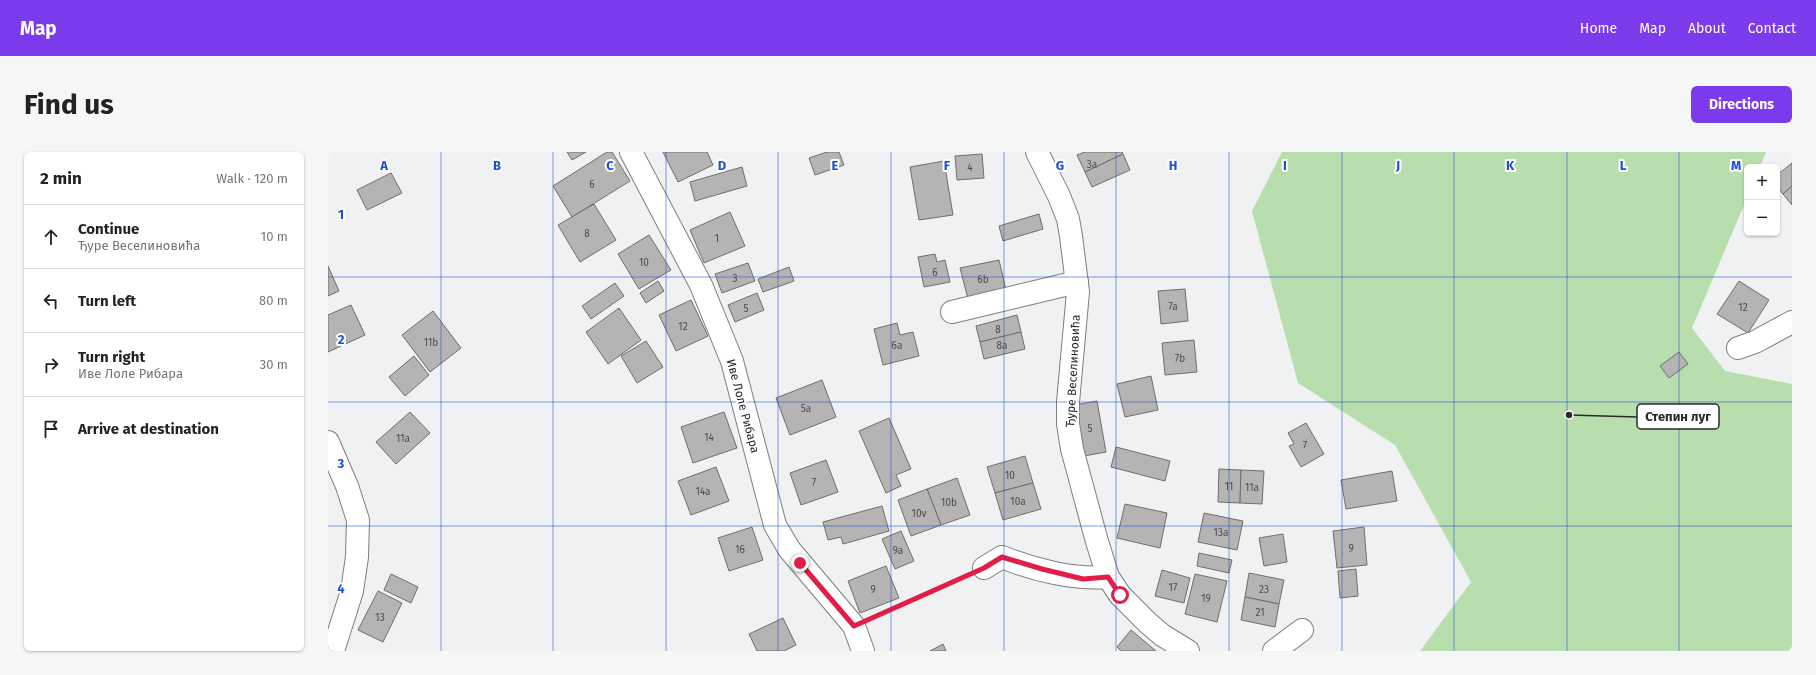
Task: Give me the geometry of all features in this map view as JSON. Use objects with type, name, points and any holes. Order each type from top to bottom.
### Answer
[{"type":"street","name":"Иве Лоле Рибара","points":[[632,152],[701,285],[732,361],[774,524],[789,549],[854,626],[863,651]]},
{"type":"street","name":"Ђуре Веселиновића","points":[[1037,152],[1059,196],[1068,219],[1077,282],[1068,402],[1070,438],[1108,577],[1120,595],[1162,636],[1188,651]]},
{"type":"street","points":[[952,312],[1077,282]]},
{"type":"street","points":[[1738,348],[1755,342],[1792,322]]},
{"type":"street","points":[[328,442],[347,486],[358,520],[357,557],[352,591],[332,651]]},
{"type":"street","points":[[984,568],[1002,557],[1083,579],[1108,577]]},
{"type":"street","points":[[1274,651],[1302,630]]},
{"type":"path","points":[[854,626],[984,568]]},
{"type":"green space","points":[[1282,152],[1766,152],[1761,164],[1744,164],[1744,205],[1692,328],[1725,371],[1792,384],[1792,651],[1420,651],[1471,582],[1395,445],[1298,383],[1252,211]]},
{"type":"building","points":[[567,152],[586,152],[572,160]]},
{"type":"building","points":[[607,152],[612,152],[630,181],[572,217],[553,186]]},
{"type":"building","points":[[663,152],[707,152],[713,165],[678,182]]},
{"type":"building","points":[[827,152],[839,152],[844,165],[815,175],[809,158]]},
{"type":"building","points":[[1085,152],[1122,152],[1123,154],[1085,172],[1077,155]]},
{"type":"building","points":[[982,154],[984,178],[957,180],[955,156]]},
{"type":"building","points":[[1123,154],[1130,170],[1092,187],[1085,172]]},
{"type":"building","points":[[944,161],[953,215],[919,220],[910,167]]},
{"type":"building","points":[[1792,163],[1792,186],[1783,194],[1780,190],[1780,173]]},
{"type":"building","points":[[742,167],[747,186],[695,201],[690,182]]},
{"type":"building","points":[[391,173],[402,193],[367,210],[357,190]]},
{"type":"building","points":[[1792,186],[1792,205],[1783,194]]},
{"type":"building","points":[[594,204],[616,240],[580,262],[558,225]]},
{"type":"building","points":[[730,212],[745,246],[704,263],[690,230]]},
{"type":"building","points":[[1039,214],[1043,229],[1003,241],[999,226]]},
{"type":"building","points":[[649,235],[671,270],[639,289],[618,254]]},
{"type":"building","points":[[935,254],[937,262],[945,260],[950,282],[924,287],[918,257]]},
{"type":"building","points":[[999,260],[1006,290],[968,299],[960,268]]},
{"type":"building","points":[[748,263],[755,281],[722,293],[715,274]]},
{"type":"building","points":[[328,266],[339,291],[328,296]]},
{"type":"building","points":[[789,267],[794,281],[763,292],[758,279]]},
{"type":"building","points":[[658,281],[664,291],[646,303],[640,293]]},
{"type":"building","points":[[1739,281],[1769,300],[1748,333],[1717,314]]},
{"type":"building","points":[[615,283],[624,296],[591,319],[582,306]]},
{"type":"building","points":[[1185,289],[1188,321],[1161,324],[1158,291]]},
{"type":"building","points":[[757,293],[764,310],[735,322],[728,305]]},
{"type":"building","points":[[691,300],[708,336],[676,351],[659,315]]},
{"type":"building","points":[[351,305],[365,335],[328,352],[328,315]]},
{"type":"building","points":[[619,308],[641,340],[608,364],[586,332]]},
{"type":"building","points":[[433,311],[461,348],[430,372],[402,335]]},
{"type":"building","points":[[1017,315],[1021,332],[980,342],[976,326]]},
{"type":"building","points":[[897,323],[900,335],[913,332],[919,356],[883,365],[874,329]]},
{"type":"building","points":[[1021,332],[1025,349],[984,359],[980,342]]},
{"type":"building","points":[[1194,340],[1197,372],[1165,375],[1162,343]]},
{"type":"building","points":[[646,341],[663,367],[637,383],[621,356]]},
{"type":"building","points":[[1679,352],[1688,364],[1669,378],[1660,366]]},
{"type":"building","points":[[414,356],[429,375],[405,396],[389,377]]},
{"type":"building","points":[[1151,376],[1158,410],[1125,417],[1117,384]]},
{"type":"building","points":[[822,380],[836,417],[790,435],[776,398]]},
{"type":"building","points":[[1097,401],[1106,452],[1084,456],[1075,405]]},
{"type":"building","points":[[410,412],[430,433],[396,464],[376,442]]},
{"type":"building","points":[[724,412],[737,448],[693,463],[681,427]]},
{"type":"building","points":[[889,418],[911,469],[896,475],[901,486],[886,493],[859,431]]},
{"type":"building","points":[[1306,423],[1324,454],[1301,467],[1289,446],[1294,444],[1288,433]]},
{"type":"building","points":[[1116,447],[1170,461],[1165,481],[1111,467]]},
{"type":"building","points":[[1025,456],[1033,483],[995,493],[987,467]]},
{"type":"building","points":[[826,460],[838,492],[801,505],[790,473]]},
{"type":"building","points":[[716,467],[729,501],[691,515],[678,481]]},
{"type":"building","points":[[1219,469],[1241,470],[1240,503],[1218,502]]},
{"type":"building","points":[[1241,470],[1264,471],[1262,504],[1240,503]]},
{"type":"building","points":[[1392,471],[1397,501],[1346,509],[1341,480]]},
{"type":"building","points":[[957,478],[970,515],[941,525],[927,489]]},
{"type":"building","points":[[1033,483],[1041,509],[1003,520],[995,493]]},
{"type":"building","points":[[927,489],[941,525],[911,536],[898,500]]},
{"type":"building","points":[[1125,504],[1167,513],[1160,548],[1117,538]]},
{"type":"building","points":[[882,506],[889,531],[843,544],[841,537],[828,540],[823,522]]},
{"type":"building","points":[[1204,513],[1243,521],[1237,550],[1198,542]]},
{"type":"building","points":[[752,527],[763,560],[729,571],[718,538]]},
{"type":"building","points":[[1364,527],[1367,565],[1337,568],[1333,531]]},
{"type":"building","points":[[901,531],[914,561],[895,569],[882,539]]},
{"type":"building","points":[[1283,534],[1287,562],[1264,566],[1259,538]]},
{"type":"building","points":[[1199,553],[1232,560],[1229,573],[1197,566]]},
{"type":"building","points":[[886,566],[899,598],[860,613],[848,581]]},
{"type":"building","points":[[1356,569],[1358,596],[1340,598],[1338,571]]},
{"type":"building","points":[[1162,570],[1190,578],[1184,603],[1155,596]]},
{"type":"building","points":[[1249,573],[1284,580],[1279,604],[1245,597]]},
{"type":"building","points":[[391,574],[418,587],[411,603],[384,590]]},
{"type":"building","points":[[1195,574],[1227,581],[1217,622],[1185,614]]},
{"type":"building","points":[[378,591],[402,603],[383,642],[358,630]]},
{"type":"building","points":[[1245,597],[1279,604],[1275,627],[1241,620]]},
{"type":"building","points":[[783,618],[796,645],[784,651],[757,651],[749,634]]},
{"type":"building","points":[[1131,630],[1156,651],[1121,651],[1117,647]]},
{"type":"building","points":[[943,644],[946,651],[930,651]]},
{"type":"place","name":"Степин луг","points":[[1569,415]]},
{"type":"route","points":[[800,563],[854,626],[984,568],[1002,557],[1083,579],[1108,577],[1120,595]]}]
